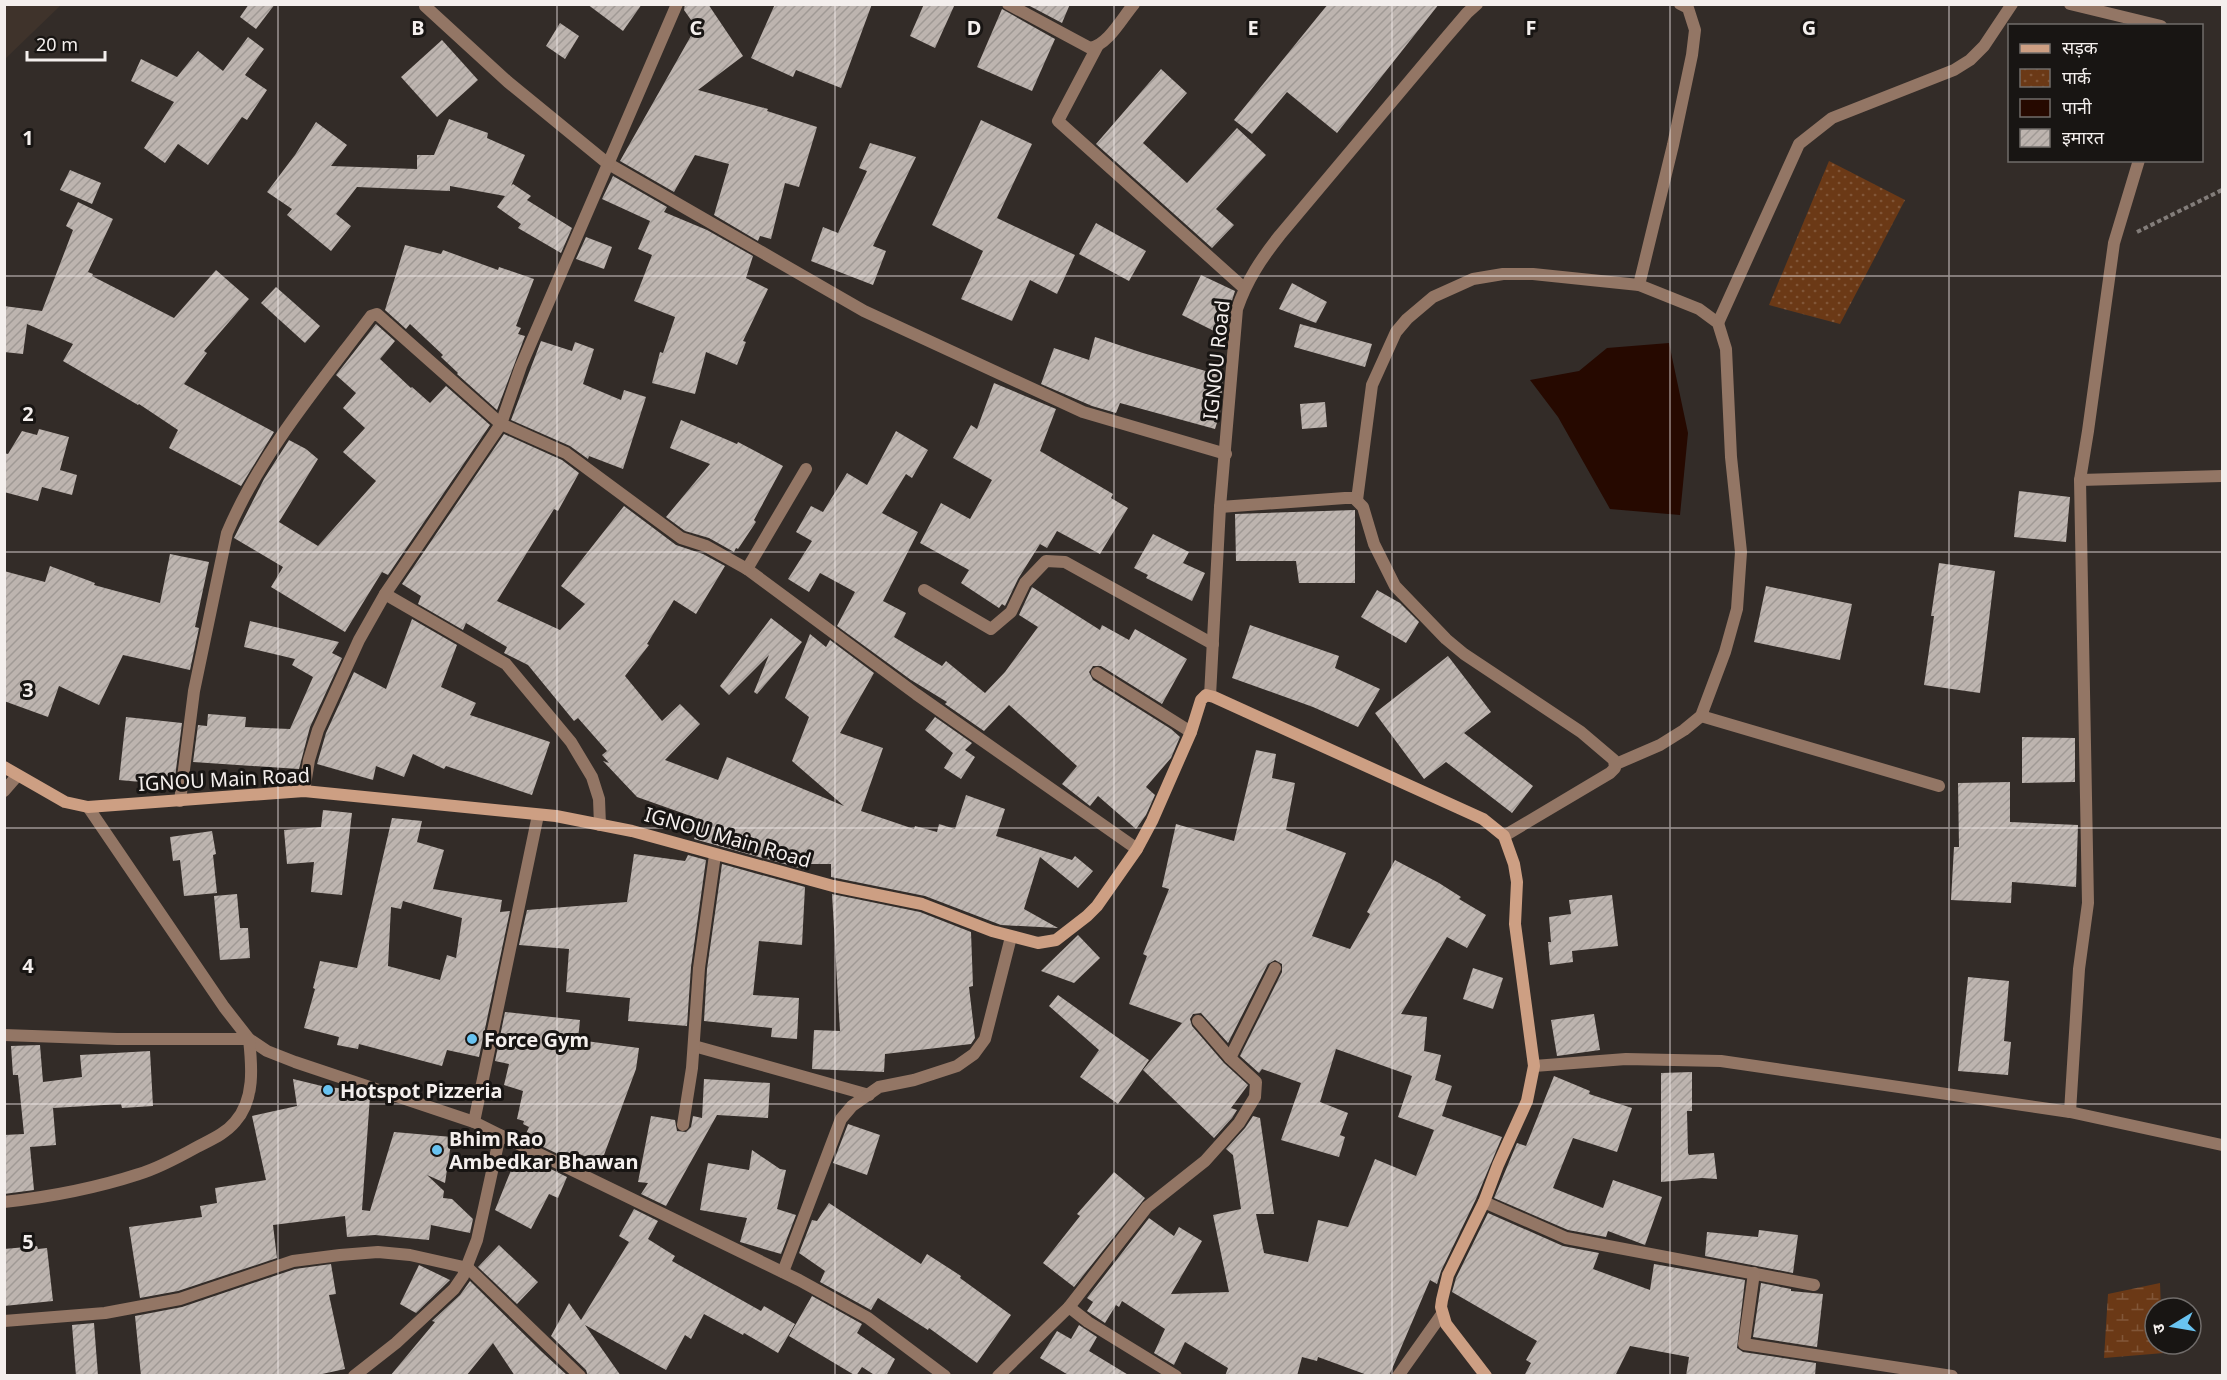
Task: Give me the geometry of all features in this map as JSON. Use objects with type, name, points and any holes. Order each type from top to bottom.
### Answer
[{"type":"street","points":[[304,791],[309,760],[318,729],[358,640],[385,594],[501,424],[521,366],[677,4]]},
{"type":"street","points":[[1008,4],[1081,44],[1090,48],[1097,47]]},
{"type":"street","points":[[1134,4],[1097,47],[1058,122],[1244,288]]},
{"type":"street","name":"IGNOU Road","points":[[1210,696],[1220,507],[1237,309],[1244,288],[1259,261],[1280,235],[1443,40],[1477,4]]},
{"type":"street","points":[[1639,285],[1692,55],[1695,30],[1688,8],[1680,4]]},
{"type":"street","points":[[1718,323],[1799,144],[1832,118],[1962,65],[1984,46],[2012,4]]},
{"type":"street","points":[[2070,4],[2153,24]]},
{"type":"street","points":[[425,6],[508,82],[607,163],[707,222],[888,323],[1083,412],[1226,454]]},
{"type":"street","points":[[2070,1112],[2079,969],[2088,903],[2080,480],[2114,243],[2138,162]]},
{"type":"street","points":[[1357,500],[1372,385],[1396,332],[1407,319],[1433,297],[1473,279],[1503,274],[1533,274],[1639,285],[1699,309],[1718,323],[1726,349],[1731,457],[1742,552],[1741,578],[1737,609],[1725,652],[1701,716],[1660,745],[1616,764],[1610,773],[1504,836]]},
{"type":"street","points":[[180,801],[194,691],[227,533],[237,509],[261,466],[371,316],[377,314],[501,424],[566,453],[681,538],[706,546],[747,569],[916,694],[1137,849]]},
{"type":"street","points":[[747,569],[806,469]]},
{"type":"street","points":[[2080,480],[2223,476]]},
{"type":"street","points":[[1220,507],[1345,498],[1357,500],[1363,507],[1374,544],[1395,585],[1446,639],[1464,654],[1581,732],[1611,756],[1616,764]]},
{"type":"street","points":[[924,590],[991,629],[1011,612],[1025,583],[1046,561],[1065,561],[1213,644]]},
{"type":"street","points":[[385,594],[506,664],[571,742],[587,769],[599,799],[600,825]]},
{"type":"street","points":[[1097,673],[1191,732]]},
{"type":"street","points":[[1210,696],[1483,819],[1504,836],[1514,864],[1515,924],[1534,1066],[1527,1101],[1484,1202],[1448,1275],[1442,1300],[1442,1314],[1446,1324],[1486,1376]]},
{"type":"street","name":"IGNOU Main Road","points":[[88,807],[304,791],[538,815],[632,831],[832,886],[922,904],[1011,937],[1038,942],[1056,940],[1097,906],[1137,849],[1152,821],[1191,732],[1201,700],[1210,696]]},
{"type":"street","points":[[1701,716],[1939,786]]},
{"type":"street","points":[[4,767],[65,802],[88,807],[224,1007],[249,1039],[267,1051],[474,1122],[783,1272],[868,1318],[945,1376]]},
{"type":"street","points":[[4,791],[17,776]]},
{"type":"street","points":[[474,1122],[538,815]]},
{"type":"street","points":[[683,1125],[694,1046],[699,968],[715,855]]},
{"type":"street","points":[[783,1272],[841,1119],[852,1106],[879,1087],[914,1080],[957,1066],[974,1054],[985,1039],[1011,937]]},
{"type":"street","points":[[1230,1058],[1275,968]]},
{"type":"street","points":[[998,1376],[1069,1307],[1147,1208],[1205,1161],[1239,1124],[1255,1096],[1256,1082],[1230,1058],[1198,1022]]},
{"type":"street","points":[[4,1035],[117,1039],[249,1039]]},
{"type":"street","points":[[4,1202],[34,1199],[141,1174],[220,1135],[236,1122],[245,1107],[251,1086],[249,1039]]},
{"type":"street","points":[[694,1046],[869,1095]]},
{"type":"street","points":[[1534,1066],[1626,1059],[1721,1061],[2070,1112],[2223,1145]]},
{"type":"street","points":[[354,1376],[396,1343],[454,1289],[468,1268],[477,1240],[500,1135]]},
{"type":"street","points":[[1484,1202],[1566,1238],[1814,1285]]},
{"type":"street","points":[[4,1321],[105,1314],[180,1299],[293,1262],[378,1252],[410,1255],[468,1268],[580,1376]]},
{"type":"street","points":[[1754,1273],[1744,1344],[1952,1376]]},
{"type":"street","points":[[1069,1307],[1088,1322],[1176,1376]]},
{"type":"street","points":[[1398,1376],[1442,1314]]},
{"type":"path","points":[[2114,243],[2223,190]]},
{"type":"shaded area","points":[[5,4],[61,4],[61,5],[5,59]]},
{"type":"green space","points":[[1829,161],[1905,200],[1840,324],[1769,305]]},
{"type":"green space","points":[[2160,1283],[2161,1296],[2143,1296],[2143,1355],[2104,1358],[2108,1294]]},
{"type":"water","points":[[1669,343],[1688,433],[1680,515],[1610,509],[1558,417],[1530,380],[1579,371],[1607,348]]},
{"type":"building","points":[[249,4],[275,4],[256,29],[240,17]]},
{"type":"building","points":[[587,4],[642,4],[623,31]]},
{"type":"building","points":[[685,4],[708,4],[743,56],[698,90],[768,109],[767,111],[817,127],[799,187],[785,183],[771,239],[760,236],[758,241],[714,215],[729,164],[695,155],[674,192],[620,161],[696,27],[684,10]]},
{"type":"building","points":[[775,4],[872,4],[841,88],[796,70],[793,77],[751,58]]},
{"type":"building","points":[[924,4],[955,4],[935,48],[910,36]]},
{"type":"building","points":[[1026,4],[1070,4],[1062,23]]},
{"type":"building","points":[[1328,4],[1439,4],[1337,133],[1287,92],[1252,134],[1234,120]]},
{"type":"building","points":[[1002,9],[1055,39],[1032,91],[977,67]]},
{"type":"building","points":[[560,23],[579,36],[565,59],[546,46]]},
{"type":"building","points":[[248,37],[264,49],[245,75],[267,90],[247,120],[242,117],[208,165],[178,144],[165,163],[144,148],[174,102],[131,81],[141,59],[177,77],[198,51],[223,71]]},
{"type":"building","points":[[442,40],[478,80],[437,117],[401,77]]},
{"type":"building","points":[[1161,69],[1187,93],[1143,143],[1187,183],[1237,128],[1266,155],[1216,209],[1234,225],[1212,248],[1096,144]]},
{"type":"building","points":[[449,119],[488,133],[487,138],[525,155],[511,186],[513,184],[531,196],[527,200],[572,228],[561,253],[518,228],[521,224],[497,207],[505,196],[450,186],[450,191],[357,187],[336,214],[351,226],[331,251],[287,215],[292,209],[267,192],[316,122],[347,145],[331,166],[417,169],[417,155],[434,155]]},
{"type":"building","points":[[981,120],[1032,144],[997,218],[1075,255],[1057,294],[1030,280],[1012,321],[961,299],[983,251],[932,225]]},
{"type":"building","points":[[870,143],[916,157],[873,246],[886,251],[873,285],[811,261],[823,227],[838,233],[867,171],[859,168]]},
{"type":"building","points":[[70,170],[101,183],[92,204],[60,190]]},
{"type":"building","points":[[613,176],[667,207],[664,212],[707,230],[753,256],[746,278],[768,289],[743,341],[746,342],[737,365],[706,352],[695,394],[652,383],[660,352],[663,353],[675,317],[634,301],[652,255],[638,249],[650,221],[602,199]]},
{"type":"building","points":[[78,202],[113,219],[88,272],[93,274],[92,276],[174,318],[216,270],[249,299],[204,351],[207,353],[184,384],[274,432],[241,486],[169,448],[178,430],[139,404],[63,361],[73,344],[27,324],[23,354],[4,352],[4,306],[42,311],[73,230],[66,226]]},
{"type":"building","points":[[1096,223],[1146,251],[1129,281],[1079,254]]},
{"type":"building","points":[[586,237],[612,247],[604,269],[576,259]]},
{"type":"building","points":[[405,245],[441,254],[443,250],[498,270],[499,267],[534,279],[516,326],[521,328],[518,334],[525,336],[497,410],[457,374],[441,357],[443,355],[410,324],[406,329],[385,310]]},
{"type":"building","points":[[1201,275],[1235,291],[1229,310],[1216,332],[1182,315]]},
{"type":"building","points":[[1292,283],[1327,302],[1316,323],[1279,309]]},
{"type":"building","points":[[276,287],[320,326],[305,343],[261,303]]},
{"type":"building","points":[[376,324],[395,341],[380,359],[411,388],[430,403],[446,386],[490,425],[388,575],[382,572],[345,632],[271,587],[283,567],[234,538],[264,479],[289,440],[318,459],[279,522],[318,546],[376,481],[343,452],[365,428],[343,408],[356,393],[336,375]]},
{"type":"building","points":[[1300,324],[1372,344],[1365,367],[1294,347]]},
{"type":"building","points":[[1095,337],[1223,376],[1220,413],[1215,429],[1120,403],[1116,413],[1092,406],[1041,384],[1054,348],[1089,360]]},
{"type":"building","points":[[541,341],[572,351],[575,342],[594,349],[583,384],[621,400],[624,390],[646,397],[623,469],[589,456],[588,459],[570,446],[511,420]]},
{"type":"building","points":[[994,383],[1056,409],[1040,451],[1113,494],[1111,498],[1128,508],[1100,554],[1057,531],[1047,548],[1040,544],[1018,579],[1005,606],[1002,604],[999,608],[961,583],[969,570],[920,543],[941,503],[970,519],[992,480],[953,458],[971,425],[977,429]]},
{"type":"building","points":[[1325,402],[1327,427],[1302,429],[1300,404]]},
{"type":"building","points":[[681,420],[737,444],[738,442],[783,466],[754,520],[756,522],[734,552],[709,538],[685,531],[666,517],[710,464],[670,448]]},
{"type":"building","points":[[39,429],[69,437],[60,470],[77,475],[72,495],[42,487],[38,501],[4,492],[4,453],[8,454],[22,431],[37,435]]},
{"type":"building","points":[[896,431],[928,450],[912,478],[906,474],[882,513],[918,532],[883,601],[906,613],[894,637],[942,666],[946,661],[985,693],[1005,672],[1038,627],[1019,615],[1032,587],[1100,630],[1102,625],[1129,640],[1135,629],[1187,659],[1162,704],[1101,666],[1093,666],[1089,672],[1093,680],[1180,737],[1171,758],[1146,787],[1155,795],[1146,815],[1136,829],[1098,796],[1090,806],[1062,784],[1077,766],[1009,705],[984,731],[945,704],[947,702],[911,680],[837,626],[855,592],[820,573],[809,592],[788,579],[812,541],[796,532],[811,506],[823,512],[847,473],[867,485]]},
{"type":"building","points":[[504,434],[562,460],[579,473],[558,511],[554,509],[497,601],[560,630],[585,604],[561,586],[624,506],[676,545],[703,554],[725,566],[696,614],[674,600],[647,644],[649,645],[625,676],[662,721],[680,704],[700,724],[665,760],[718,780],[727,757],[844,806],[792,761],[809,717],[785,698],[810,634],[826,647],[830,640],[874,673],[840,733],[883,748],[861,811],[914,829],[915,826],[937,832],[939,824],[955,829],[966,795],[1005,809],[996,836],[1072,860],[1075,856],[1093,871],[1078,888],[1040,857],[1024,909],[1058,928],[1001,925],[925,896],[831,877],[831,864],[806,864],[806,870],[694,839],[702,820],[637,797],[603,761],[609,763],[602,755],[607,751],[578,718],[574,721],[528,665],[504,653],[507,647],[466,623],[463,630],[418,604],[421,596],[402,584]]},
{"type":"building","points":[[2019,491],[2070,497],[2066,542],[2014,537]]},
{"type":"building","points":[[1355,510],[1355,583],[1299,583],[1296,561],[1236,561],[1235,514]]},
{"type":"building","points":[[1153,534],[1189,552],[1183,563],[1205,573],[1192,601],[1146,578],[1148,575],[1134,568]]},
{"type":"building","points":[[170,554],[209,562],[195,627],[199,628],[190,670],[123,655],[99,705],[59,686],[48,717],[4,701],[4,571],[45,582],[50,566],[95,583],[94,585],[160,603]]},
{"type":"building","points":[[1939,563],[1995,571],[1980,693],[1924,685]]},
{"type":"building","points":[[1766,586],[1852,604],[1840,660],[1754,642]]},
{"type":"building","points":[[1377,590],[1400,603],[1419,622],[1406,643],[1361,617]]},
{"type":"building","points":[[771,618],[802,642],[757,694],[754,692],[769,655],[729,695],[720,686]]},
{"type":"building","points":[[412,619],[457,645],[441,687],[476,703],[470,715],[550,742],[532,795],[446,766],[444,769],[413,754],[404,777],[376,766],[373,780],[317,764],[326,733],[354,672],[386,689]]},
{"type":"building","points":[[250,621],[339,642],[332,653],[342,658],[310,727],[299,769],[193,762],[198,725],[207,726],[208,714],[246,717],[245,727],[290,729],[313,677],[292,665],[295,659],[244,647]]},
{"type":"building","points":[[1250,625],[1339,656],[1335,668],[1380,689],[1358,727],[1313,707],[1232,678]]},
{"type":"building","points":[[1448,656],[1491,712],[1464,733],[1533,786],[1512,813],[1446,762],[1424,779],[1375,713]]},
{"type":"building","points":[[126,717],[182,723],[174,785],[119,780]]},
{"type":"building","points":[[935,717],[972,743],[965,750],[975,757],[961,779],[944,768],[953,753],[925,730]]},
{"type":"building","points":[[2022,737],[2075,738],[2075,782],[2022,783]]},
{"type":"building","points":[[1256,750],[1276,754],[1272,778],[1295,783],[1286,830],[1346,853],[1312,936],[1350,949],[1370,914],[1367,912],[1395,860],[1439,883],[1461,897],[1459,899],[1486,915],[1467,948],[1447,937],[1401,1014],[1427,1017],[1424,1051],[1441,1055],[1435,1080],[1452,1086],[1442,1116],[1502,1137],[1437,1284],[1430,1280],[1389,1376],[1370,1376],[1318,1357],[1317,1361],[1302,1357],[1297,1376],[1225,1376],[1228,1368],[1185,1342],[1174,1365],[1154,1353],[1165,1329],[1122,1301],[1119,1307],[1116,1305],[1105,1323],[1087,1311],[1093,1302],[1087,1298],[1149,1218],[1174,1236],[1179,1227],[1202,1241],[1171,1294],[1229,1292],[1213,1215],[1241,1209],[1233,1155],[1226,1149],[1253,1116],[1260,1118],[1274,1214],[1256,1214],[1264,1253],[1308,1262],[1318,1220],[1348,1227],[1375,1159],[1416,1176],[1434,1130],[1398,1117],[1412,1076],[1336,1049],[1320,1102],[1348,1113],[1340,1135],[1345,1137],[1339,1157],[1281,1140],[1301,1083],[1262,1069],[1259,1073],[1240,1056],[1282,972],[1282,964],[1275,960],[1268,964],[1228,1043],[1201,1013],[1193,1014],[1190,1019],[1192,1026],[1224,1063],[1248,1085],[1231,1108],[1237,1110],[1232,1118],[1214,1138],[1143,1070],[1182,1023],[1129,1004],[1147,956],[1143,954],[1169,889],[1162,887],[1176,824],[1234,841]]},
{"type":"building","points":[[2010,782],[2010,822],[2078,825],[2076,887],[2012,882],[2011,903],[1951,900],[1954,847],[1959,847],[1958,783]]},
{"type":"building","points":[[323,810],[352,813],[342,895],[311,892],[314,862],[287,864],[284,830],[321,827]]},
{"type":"building","points":[[392,818],[422,821],[417,842],[444,850],[433,889],[502,900],[500,912],[510,911],[479,1057],[447,1050],[442,1066],[359,1044],[358,1049],[337,1045],[339,1037],[304,1028],[320,961],[357,968]],"holes":[[[403,901],[462,918],[456,958],[447,955],[440,980],[388,966],[391,907],[401,909]]]},
{"type":"building","points":[[212,831],[216,854],[213,855],[217,893],[184,896],[180,860],[173,861],[170,837]]},
{"type":"building","points":[[634,854],[685,861],[688,855],[706,860],[691,967],[687,1026],[628,1021],[630,998],[566,992],[569,949],[519,945],[527,910],[627,902]]},
{"type":"building","points":[[722,864],[805,887],[802,945],[759,941],[753,995],[799,998],[797,1039],[771,1037],[772,1028],[704,1021],[707,969]]},
{"type":"building","points":[[237,894],[240,928],[248,928],[250,958],[220,960],[214,896]]},
{"type":"building","points":[[832,894],[920,912],[971,932],[973,986],[969,987],[975,1038],[971,1044],[885,1054],[884,1072],[812,1069],[814,1030],[840,1031]]},
{"type":"building","points":[[1612,895],[1618,946],[1572,951],[1573,962],[1550,965],[1549,917],[1571,914],[1569,900]]},
{"type":"building","points":[[1078,935],[1100,958],[1074,983],[1041,971]]},
{"type":"building","points":[[1473,968],[1503,978],[1493,1009],[1463,999]]},
{"type":"building","points":[[1968,977],[2009,981],[2004,1041],[2011,1042],[2008,1075],[1958,1071]]},
{"type":"building","points":[[1058,995],[1149,1060],[1118,1104],[1080,1077],[1099,1050],[1049,1006]]},
{"type":"building","points":[[505,1012],[580,1020],[578,1040],[639,1048],[636,1069],[601,1163],[577,1153],[573,1161],[524,1138],[529,1127],[523,1124],[524,1121],[517,1119],[523,1091],[504,1085],[509,1064],[495,1061]]},
{"type":"building","points":[[1594,1014],[1600,1050],[1557,1056],[1551,1020]]},
{"type":"building","points":[[40,1045],[43,1082],[82,1077],[80,1055],[150,1051],[153,1106],[122,1108],[121,1104],[53,1108],[56,1145],[30,1147],[34,1190],[4,1194],[4,1135],[24,1134],[18,1075],[13,1075],[11,1046]]},
{"type":"building","points":[[1692,1072],[1692,1111],[1687,1111],[1688,1153],[1689,1155],[1714,1153],[1717,1179],[1702,1178],[1661,1182],[1661,1073]]},
{"type":"building","points":[[1554,1076],[1590,1091],[1589,1094],[1632,1108],[1617,1152],[1573,1138],[1553,1188],[1603,1208],[1613,1180],[1662,1197],[1645,1245],[1608,1231],[1606,1237],[1568,1230],[1494,1198],[1517,1143],[1526,1146]]},
{"type":"building","points":[[293,1079],[326,1087],[349,1089],[370,1096],[362,1210],[370,1211],[394,1132],[452,1137],[445,1183],[427,1175],[444,1191],[443,1198],[452,1199],[473,1219],[470,1233],[431,1225],[429,1240],[375,1235],[347,1237],[345,1216],[273,1225],[277,1258],[178,1291],[140,1298],[129,1227],[202,1217],[200,1206],[217,1203],[215,1188],[266,1180],[252,1116],[297,1106]]},
{"type":"building","points":[[704,1079],[770,1083],[768,1118],[717,1115],[666,1206],[641,1194],[648,1183],[638,1182],[651,1116],[675,1120],[677,1131],[686,1132],[691,1127],[693,1116],[702,1118]]},
{"type":"building","points":[[848,1124],[880,1135],[867,1175],[833,1163]]},
{"type":"building","points":[[752,1150],[780,1169],[786,1170],[777,1209],[796,1215],[781,1254],[740,1242],[747,1218],[700,1210],[708,1163],[749,1170]]},
{"type":"building","points":[[518,1153],[567,1177],[558,1198],[549,1194],[531,1229],[495,1210]]},
{"type":"building","points":[[1114,1172],[1145,1198],[1074,1287],[1043,1263],[1080,1216],[1077,1214]]},
{"type":"building","points":[[829,1203],[921,1264],[927,1254],[961,1276],[960,1278],[1011,1315],[977,1363],[929,1328],[928,1330],[878,1298],[871,1310],[820,1282],[825,1271],[799,1253],[812,1220],[817,1221]]},
{"type":"building","points":[[634,1209],[658,1221],[648,1239],[675,1256],[672,1261],[761,1311],[764,1306],[795,1324],[778,1353],[744,1333],[743,1335],[704,1314],[691,1339],[685,1335],[666,1370],[585,1325],[621,1376],[588,1376],[586,1370],[551,1336],[569,1303],[581,1320],[629,1242],[619,1236]]},
{"type":"building","points":[[1488,1213],[1563,1246],[1599,1253],[1593,1269],[1650,1290],[1654,1264],[1745,1280],[1737,1348],[1743,1352],[1816,1363],[1815,1376],[1686,1376],[1689,1357],[1630,1346],[1615,1376],[1524,1376],[1531,1363],[1526,1360],[1537,1341],[1452,1292],[1456,1278]]},
{"type":"building","points":[[1759,1230],[1798,1235],[1793,1273],[1705,1256],[1707,1232],[1758,1237]]},
{"type":"building","points":[[499,1245],[538,1282],[517,1304],[478,1267]]},
{"type":"building","points":[[37,1246],[38,1249],[47,1248],[53,1301],[4,1306],[4,1249]]},
{"type":"building","points":[[331,1264],[336,1294],[329,1295],[345,1369],[313,1376],[141,1376],[135,1316],[182,1307],[295,1269]]},
{"type":"building","points":[[419,1265],[450,1280],[416,1313],[400,1304]]},
{"type":"building","points":[[470,1281],[568,1376],[515,1376],[493,1343],[466,1376],[390,1376],[435,1322],[432,1321],[460,1295]]},
{"type":"building","points":[[1761,1283],[1791,1289],[1791,1291],[1823,1294],[1817,1347],[1753,1337]]},
{"type":"building","points":[[812,1296],[862,1324],[857,1333],[895,1359],[886,1376],[876,1376],[862,1367],[856,1376],[789,1336]]},
{"type":"building","points":[[94,1323],[98,1376],[76,1376],[72,1325]]},
{"type":"building","points":[[1079,1325],[1097,1337],[1089,1351],[1130,1376],[1070,1376],[1040,1358],[1057,1331],[1071,1339]]},
{"type":"place","name":"Force Gym","points":[[472,1039]]},
{"type":"place","name":"Hotspot Pizzeria","points":[[328,1090]]},
{"type":"place","name":"Bhim Rao Ambedkar Bhawan","points":[[437,1150]]}]
